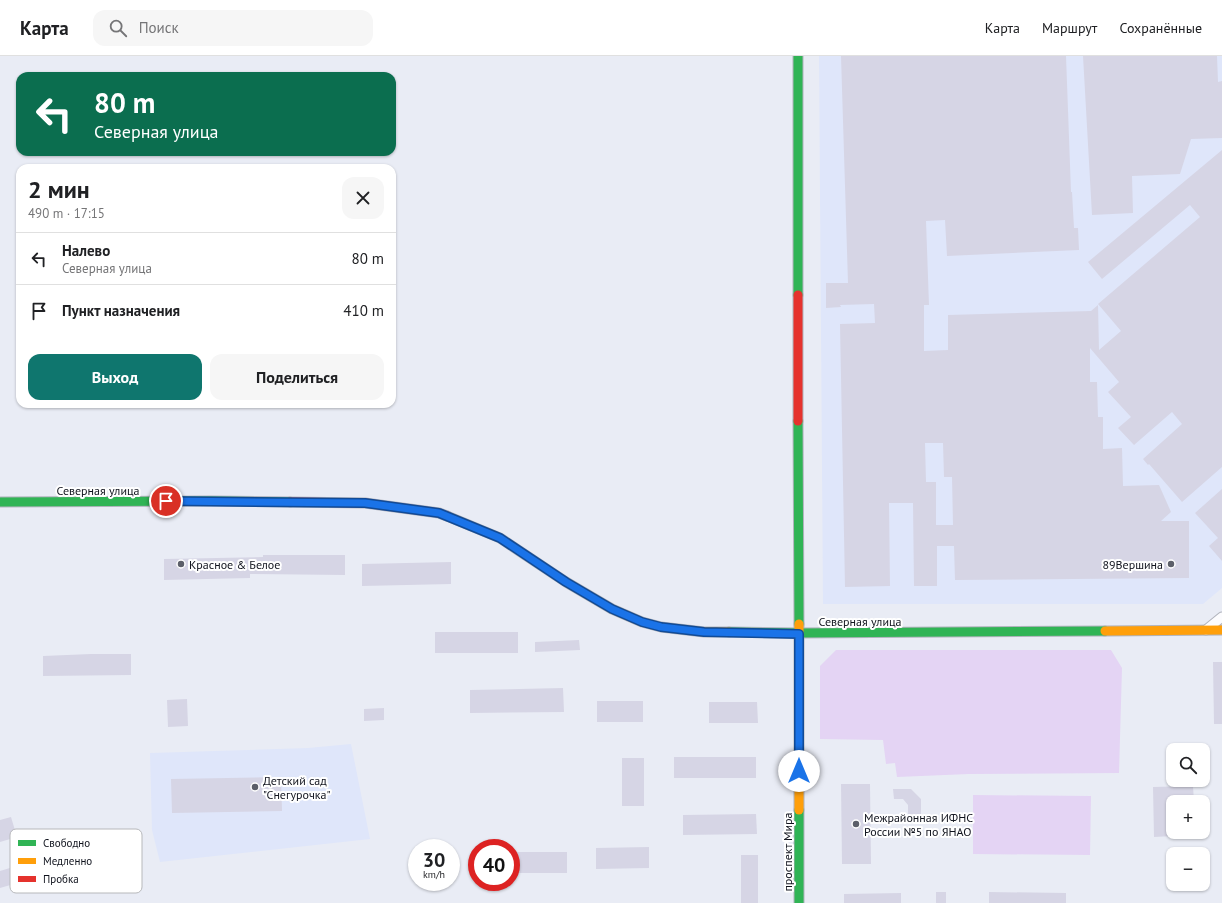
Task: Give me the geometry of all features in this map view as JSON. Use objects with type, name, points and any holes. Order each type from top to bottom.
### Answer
[{"type":"street","name":"проспект Мира","points":[[798,56],[799,903]]},
{"type":"street","name":"Северная улица","points":[[0,502],[219,501],[365,503],[439,513],[500,538],[566,582],[612,609],[642,622],[661,627],[704,632],[799,634],[1222,630]]},
{"type":"street","points":[[1206,630],[1222,617]]},
{"type":"shaded area","points":[[819,56],[1222,56],[1222,588],[1203,604],[823,604]]},
{"type":"shaded area","points":[[836,650],[1111,650],[1122,668],[1119,773],[969,774],[897,777],[895,763],[886,764],[883,740],[820,739],[820,666]]},
{"type":"shaded area","name":"Детский сад \"Снегурочка\"","points":[[351,744],[370,839],[160,862],[152,830],[150,753],[308,748]]},
{"type":"shaded area","points":[[973,795],[1091,796],[1090,855],[973,854]]},
{"type":"building","points":[[841,56],[1066,56],[1071,192],[1074,228],[1078,228],[1079,250],[947,256],[945,220],[926,221],[929,305],[924,305],[924,351],[948,350],[948,315],[1091,311],[1098,305],[1099,350],[1121,331],[1098,304],[1200,217],[1190,205],[1102,279],[1088,262],[1222,150],[1222,467],[1182,502],[1143,459],[1182,424],[1172,412],[1134,445],[1118,428],[1131,417],[1108,392],[1119,382],[1090,348],[1090,382],[1097,382],[1098,417],[1103,417],[1103,449],[1122,448],[1123,486],[1159,485],[1171,512],[1161,521],[1189,521],[1189,578],[955,580],[954,546],[937,546],[937,586],[914,586],[913,503],[889,503],[890,586],[845,587],[840,324],[875,323],[874,304],[840,305],[841,307],[826,308],[826,283],[848,283]],"holes":[[[925,443],[943,443],[944,477],[952,477],[953,525],[936,525],[936,482],[926,482]]]},
{"type":"building","points":[[1083,56],[1217,56],[1218,82],[1222,81],[1222,138],[1191,139],[1180,174],[1132,176],[1133,213],[1092,215]]},
{"type":"building","points":[[1222,489],[1222,561],[1209,546],[1218,538],[1195,513]]},
{"type":"building","points":[[263,555],[345,555],[345,575],[250,574],[250,578],[164,580],[164,559],[263,557]]},
{"type":"building","points":[[451,562],[451,584],[362,586],[362,564]]},
{"type":"building","points":[[435,632],[518,632],[518,653],[435,653]]},
{"type":"building","points":[[579,640],[580,650],[535,652],[535,642]]},
{"type":"building","points":[[131,654],[131,675],[43,676],[43,656]]},
{"type":"building","points":[[1213,662],[1222,662],[1222,724],[1214,724]]},
{"type":"building","points":[[563,688],[564,712],[470,713],[470,690]]},
{"type":"building","points":[[187,699],[188,726],[168,727],[167,700]]},
{"type":"building","points":[[597,701],[643,701],[643,722],[597,722]]},
{"type":"building","points":[[709,702],[757,702],[758,723],[709,723]]},
{"type":"building","points":[[384,708],[384,720],[364,721],[364,709]]},
{"type":"building","points":[[674,757],[756,757],[756,778],[674,778]]},
{"type":"building","points":[[622,758],[644,758],[644,806],[622,806]]},
{"type":"building","points":[[281,777],[282,811],[172,813],[171,779]]},
{"type":"building","name":"Межрайонная ИФНС России №5 по ЯНАО","points":[[841,784],[870,784],[871,864],[842,864]]},
{"type":"building","points":[[1153,787],[1193,787],[1194,795],[1166,795],[1166,836],[1154,837]]},
{"type":"building","points":[[893,789],[911,789],[921,799],[921,816],[908,815],[908,805],[903,799],[894,799]]},
{"type":"building","points":[[756,814],[757,834],[683,835],[683,815]]},
{"type":"building","points":[[11,817],[15,829],[10,829],[10,839],[0,842],[0,820]]},
{"type":"building","points":[[649,847],[649,868],[596,869],[596,848]]},
{"type":"building","points":[[520,852],[567,852],[567,873],[520,873]]},
{"type":"building","points":[[741,855],[758,855],[758,903],[741,903]]},
{"type":"building","points":[[10,868],[10,885],[0,888],[0,871]]},
{"type":"building","points":[[936,892],[946,892],[946,903],[936,903]]},
{"type":"building","points":[[989,892],[1066,893],[1066,903],[989,903]]},
{"type":"building","points":[[901,893],[901,903],[844,903],[844,894]]},
{"type":"traffic: fast","points":[[798,56],[798,295]]},
{"type":"traffic: fast","points":[[798,421],[799,624]]},
{"type":"traffic: fast","points":[[0,502],[290,502]]},
{"type":"traffic: fast","points":[[729,632],[1105,631]]},
{"type":"traffic: fast","points":[[799,810],[799,903]]},
{"type":"traffic: slow","points":[[447,516],[500,538],[566,582],[612,609],[642,622],[661,627],[704,632],[729,632]]},
{"type":"traffic: slow","points":[[799,624],[799,810]]},
{"type":"traffic: slow","points":[[1105,631],[1222,630]]},
{"type":"traffic: jam","points":[[798,295],[798,421]]},
{"type":"traffic: jam","points":[[290,502],[365,503],[439,513],[447,516]]},
{"type":"place","name":"Красное & Белое","points":[[181,564]]},
{"type":"place","name":"89Вершина","points":[[1171,564]]},
{"type":"place","name":"Детский сад \"Снегурочка\"","points":[[255,787]]},
{"type":"place","name":"Межрайонная ИФНС России №5 по ЯНАО","points":[[856,824]]},
{"type":"route","points":[[166,501],[365,503],[439,513],[500,538],[566,582],[612,609],[642,622],[661,627],[704,632],[799,634],[799,771]]}]
